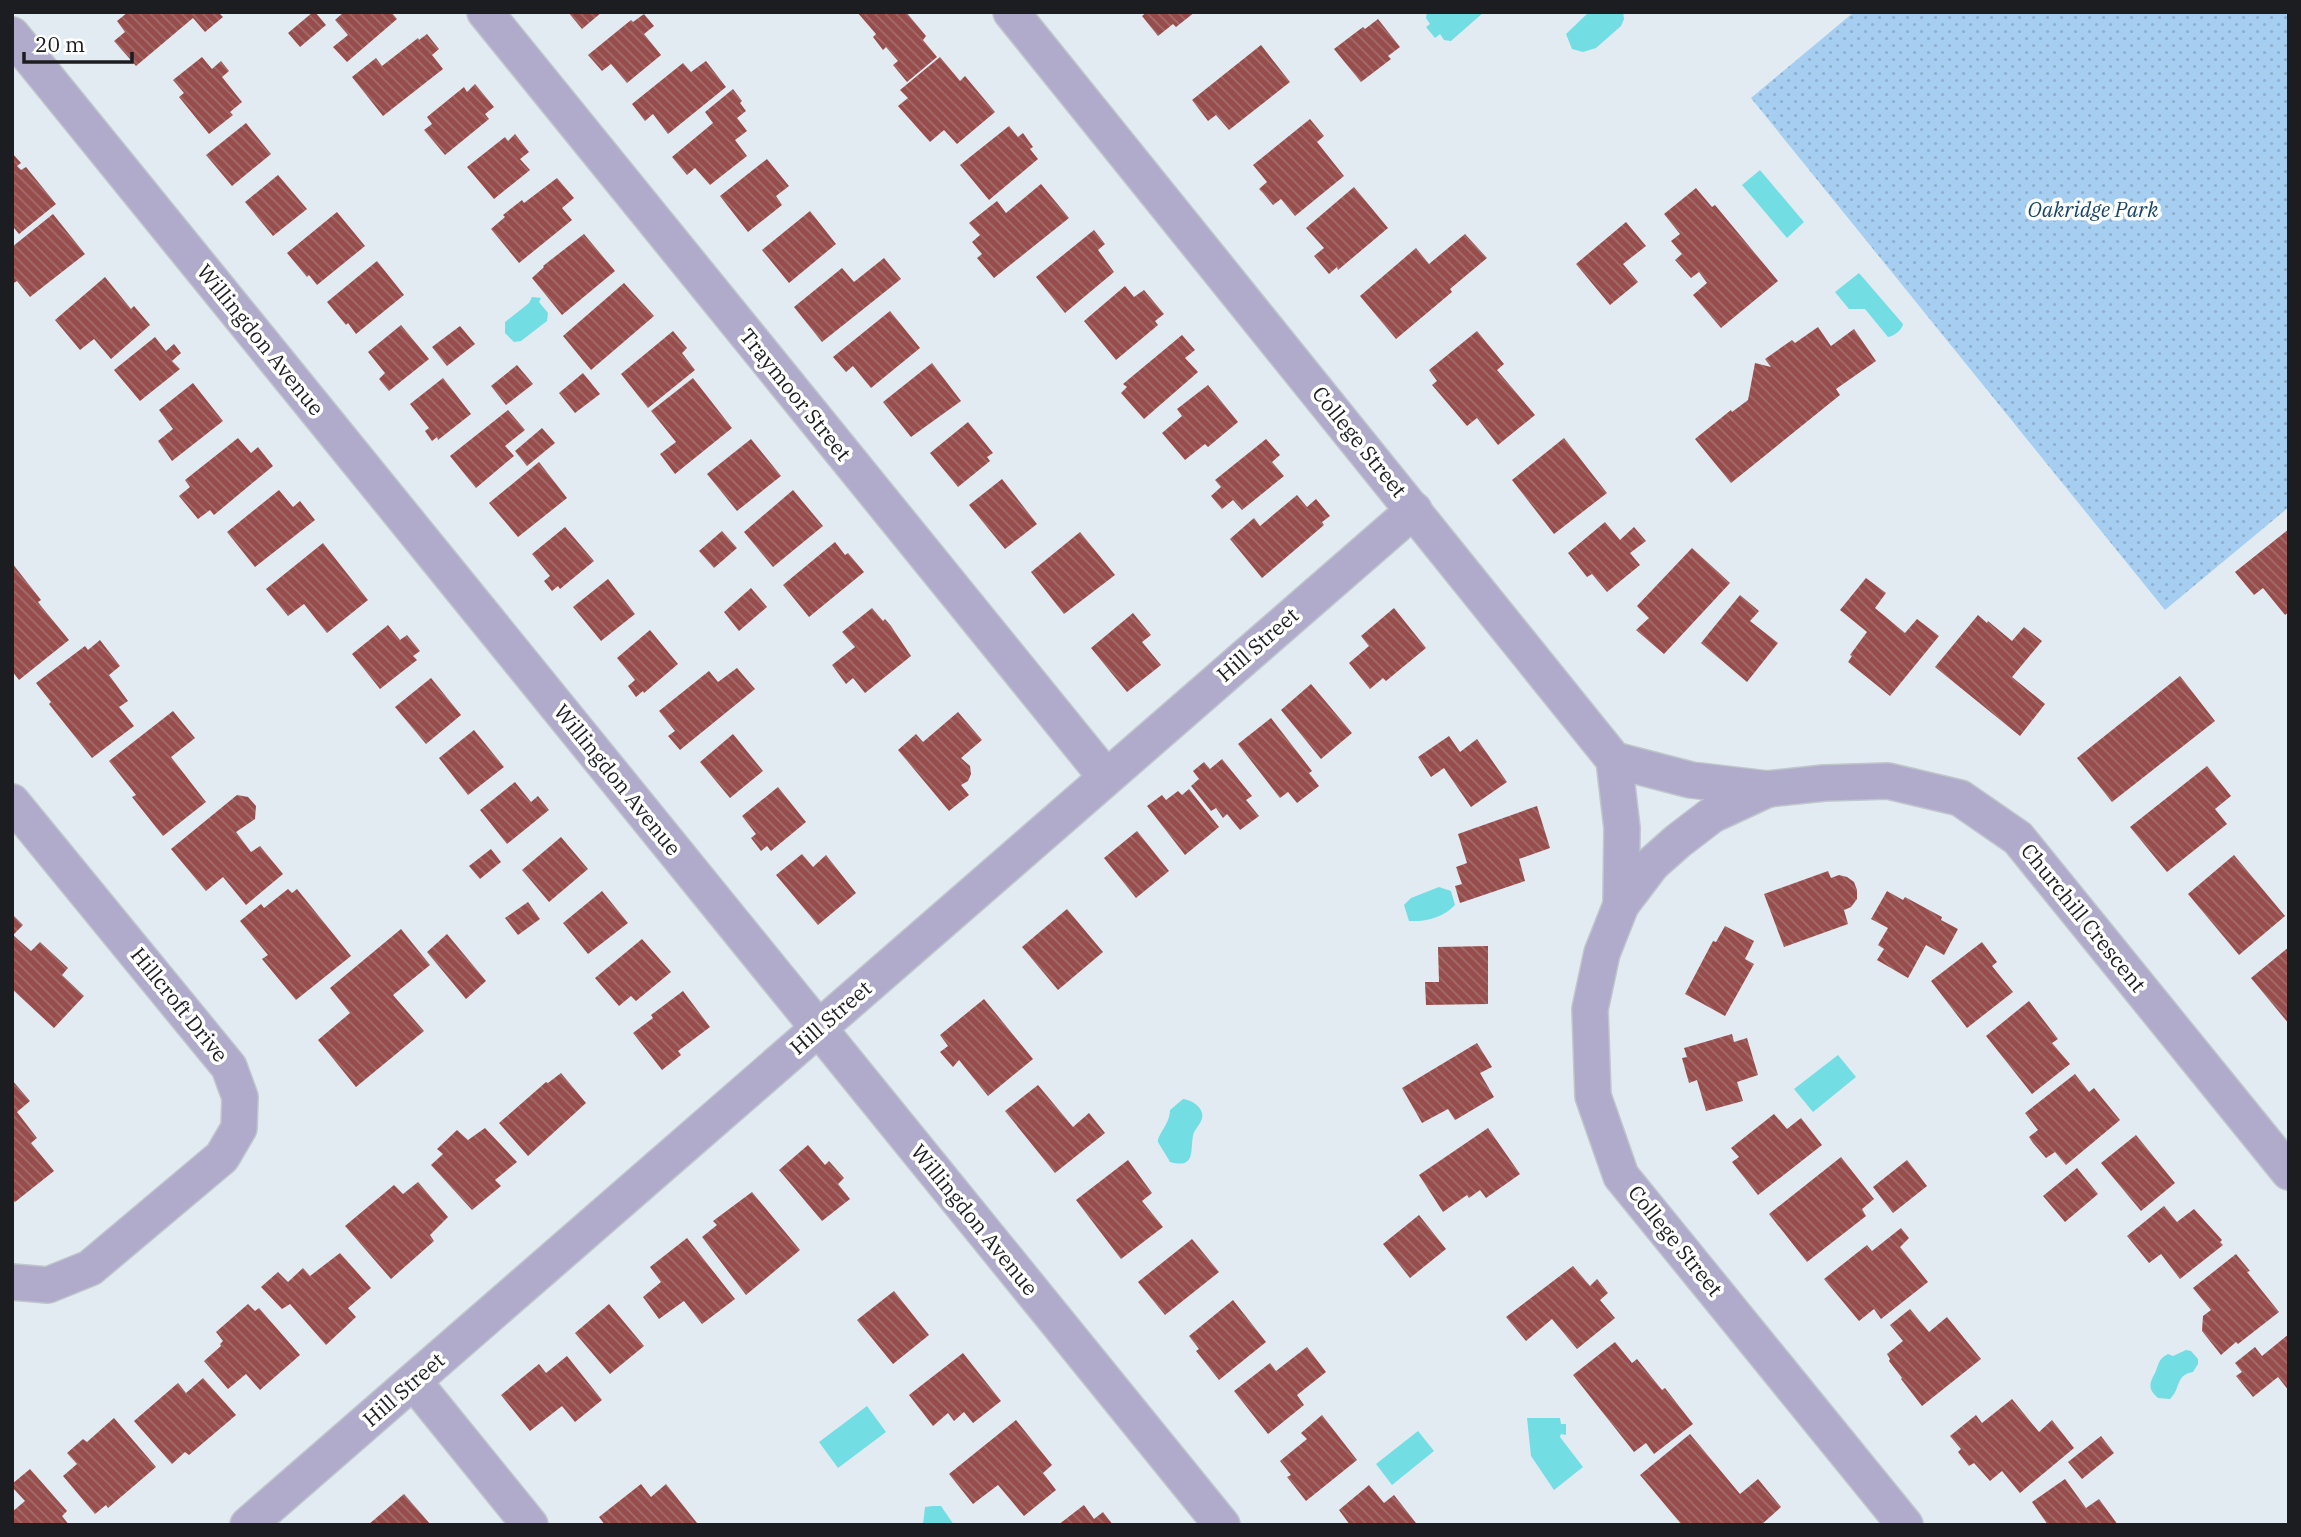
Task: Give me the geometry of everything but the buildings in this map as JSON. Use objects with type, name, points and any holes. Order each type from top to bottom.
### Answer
[{"type":"street","name":"Traymoor Street","points":[[485,12],[1106,777]]},
{"type":"street","name":"College Street","points":[[1011,12],[1614,760],[1622,828],[1621,905]]},
{"type":"street","name":"Willingdon Avenue","points":[[12,34],[1223,1525]]},
{"type":"street","name":"Hill Street","points":[[248,1525],[1414,510]]},
{"type":"street","name":"Churchill Crescent","points":[[1614,760],[1691,780],[1768,789],[1824,783],[1888,781],[1960,798],[2018,838],[2289,1172]]},
{"type":"street","name":"Churchill Crescent","points":[[1678,841],[1712,815],[1768,789]]},
{"type":"street","name":"Hillcroft Drive","points":[[12,802],[229,1067],[240,1097],[239,1128],[222,1157],[90,1268],[48,1285],[12,1282]]},
{"type":"street","name":"College Street","points":[[1678,841],[1652,864],[1621,905],[1602,953],[1590,1009],[1593,1096],[1621,1176],[1894,1519]]},
{"type":"street","points":[[414,1382],[530,1525]]},
{"type":"green space","name":"Oakridge Park","points":[[1854,12],[2289,12],[2289,507],[2165,610],[1751,98]]},
{"type":"shaded area","points":[[1427,12],[1484,12],[1451,41],[1444,40],[1440,34],[1435,38],[1426,27],[1430,24],[1426,18]]},
{"type":"shaded area","points":[[1589,12],[1623,12],[1624,19],[1621,26],[1596,48],[1583,52],[1572,49],[1566,34]]},
{"type":"shaded area","points":[[1760,170],[1804,222],[1787,238],[1742,185]]},
{"type":"shaded area","points":[[1859,273],[1903,324],[1893,335],[1888,337],[1865,309],[1849,309],[1835,292]]},
{"type":"shaded area","points":[[532,297],[541,298],[539,302],[548,313],[547,321],[521,341],[514,342],[505,333],[505,322],[529,303]]},
{"type":"shaded area","points":[[1439,887],[1451,891],[1455,905],[1434,918],[1409,921],[1404,905],[1411,898]]},
{"type":"shaded area","points":[[1838,1055],[1856,1077],[1813,1112],[1794,1089]]},
{"type":"shaded area","points":[[1183,1099],[1198,1106],[1202,1117],[1194,1134],[1188,1161],[1178,1164],[1170,1162],[1158,1142],[1170,1110]]},
{"type":"shaded area","points":[[2186,1350],[2191,1351],[2198,1359],[2198,1364],[2193,1372],[2183,1376],[2170,1399],[2158,1398],[2150,1386],[2159,1362],[2168,1354],[2173,1356]]},
{"type":"shaded area","points":[[867,1406],[886,1432],[838,1468],[819,1442]]},
{"type":"shaded area","points":[[1527,1418],[1560,1418],[1561,1424],[1566,1424],[1566,1435],[1561,1434],[1560,1437],[1583,1467],[1554,1490],[1531,1456]]},
{"type":"shaded area","points":[[1418,1431],[1434,1451],[1392,1485],[1376,1464]]},
{"type":"shaded area","points":[[941,1506],[954,1525],[923,1525],[925,1507]]}]
